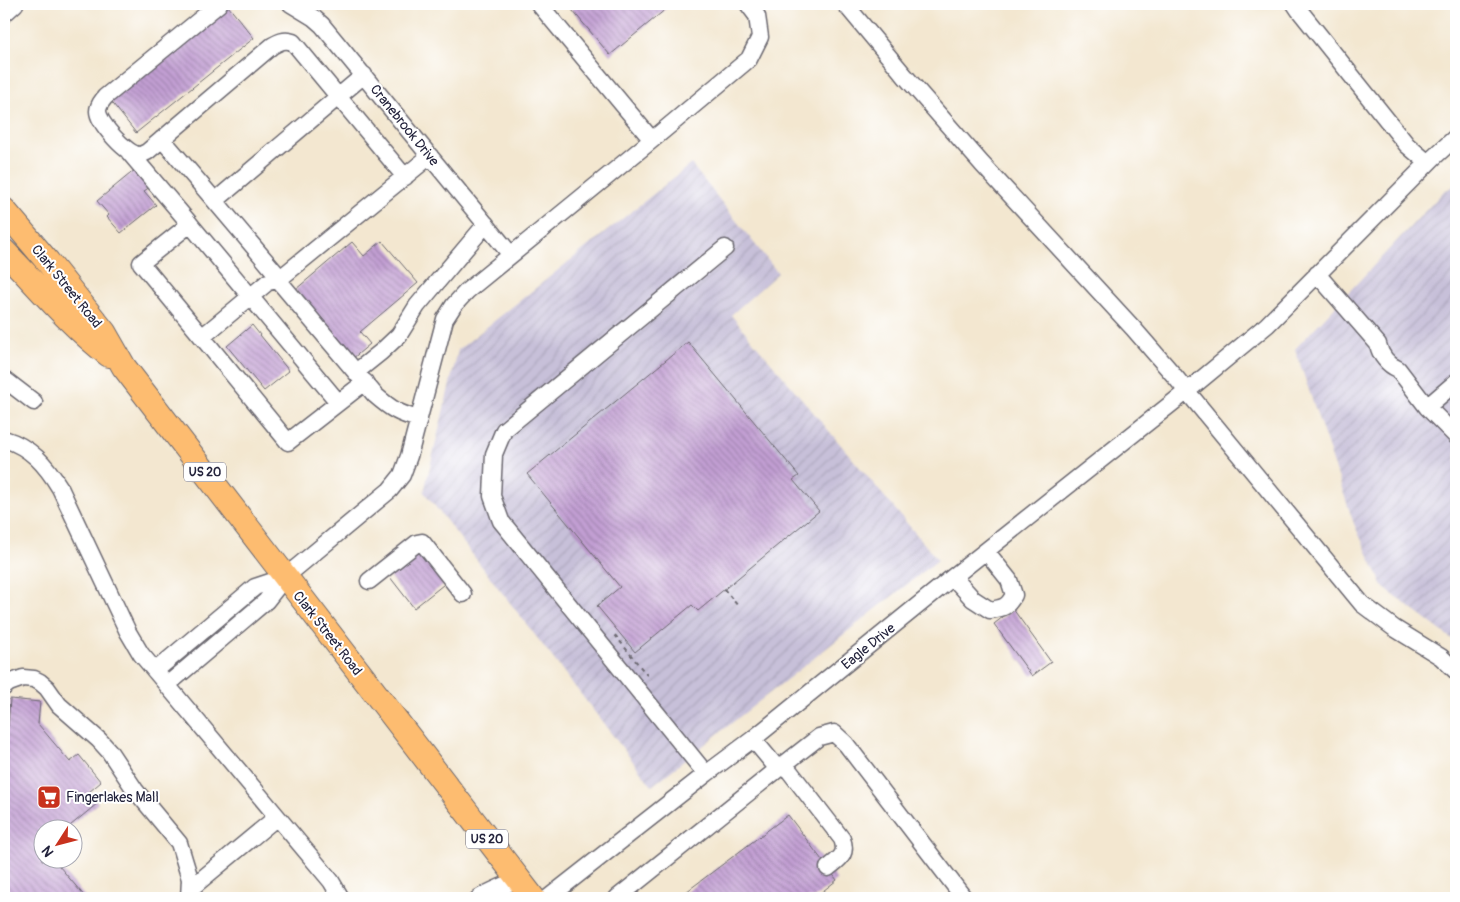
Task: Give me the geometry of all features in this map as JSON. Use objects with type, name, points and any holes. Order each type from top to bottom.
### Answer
[{"type":"highway","name":"Clark Street Road","points":[[4,210],[104,332],[124,367],[533,898]]},
{"type":"highway","name":"Clark Street Road","points":[[4,251],[87,337],[124,367]]},
{"type":"street","points":[[4,14],[15,4]]},
{"type":"street","points":[[220,4],[105,97],[100,104],[98,112],[100,119],[338,402]]},
{"type":"street","name":"Cranebrook Drive","points":[[291,4],[322,25],[511,255]]},
{"type":"street","points":[[539,4],[652,140]]},
{"type":"street","points":[[167,685],[266,601],[285,577],[390,490],[402,475],[409,456],[445,319],[454,305],[467,291],[749,59],[760,37],[757,16],[748,4]]},
{"type":"street","points":[[845,4],[982,164],[1172,373],[1362,604],[1394,628],[1441,657],[1456,671]]},
{"type":"street","points":[[1296,4],[1407,145],[1428,163]]},
{"type":"street","points":[[129,152],[139,155],[147,152],[272,46],[287,40],[293,42],[405,177]]},
{"type":"street","points":[[215,201],[364,75]]},
{"type":"street","name":"Eagle Drive","points":[[548,898],[753,738],[1267,325],[1456,137]]},
{"type":"street","points":[[162,139],[275,272],[278,280],[375,395],[388,406],[402,414],[419,419]]},
{"type":"street","points":[[202,337],[268,282],[278,280],[430,156]]},
{"type":"street","points":[[190,224],[141,263],[288,442],[338,402],[381,352],[399,335],[417,306],[486,224]]},
{"type":"street","points":[[706,774],[501,521],[492,496],[494,454],[504,430],[725,248]]},
{"type":"street","points":[[1317,274],[1378,344],[1385,345],[1397,361],[1398,369],[1427,407],[1456,436]]},
{"type":"street","points":[[4,380],[34,402]]},
{"type":"street","points":[[1427,407],[1456,382]]},
{"type":"street","points":[[4,439],[19,445],[36,456],[48,469],[60,488],[128,632],[141,654],[331,881],[341,898]]},
{"type":"street","points":[[369,581],[418,543],[422,542],[463,594]]},
{"type":"street","points":[[953,577],[973,599],[990,610],[1003,608],[1014,595],[1009,580],[986,551]]},
{"type":"street","points":[[156,671],[255,588],[285,577]]},
{"type":"street","points":[[4,687],[23,678],[34,679],[40,682],[47,688],[59,705],[110,751],[135,790],[179,843],[190,879],[189,894]]},
{"type":"street","points":[[617,898],[819,737],[834,733],[846,744],[964,898]]},
{"type":"street","points":[[753,738],[781,766],[842,840],[845,847],[844,854],[828,868]]},
{"type":"street","points":[[189,894],[277,817]]},
{"type":"street","points":[[480,898],[490,891],[508,885],[518,879]]},
{"type":"path","points":[[724,589],[738,606]]},
{"type":"path","points":[[614,635],[650,679]]},
{"type":"shaded area","points":[[691,164],[778,273],[731,315],[938,560],[652,786],[424,492],[458,350]]},
{"type":"shaded area","points":[[1456,185],[1456,642],[1384,588],[1354,524],[1295,349],[1444,191]]},
{"type":"building","points":[[567,4],[672,4],[610,55]]},
{"type":"building","points":[[228,6],[254,38],[136,133],[110,100]]},
{"type":"building","points":[[136,169],[150,187],[144,191],[156,205],[121,233],[107,217],[109,215],[97,201]]},
{"type":"building","points":[[382,241],[418,283],[360,332],[370,344],[352,359],[295,290],[352,242],[364,256]]},
{"type":"building","points":[[252,325],[289,371],[264,391],[227,346]]},
{"type":"building","points":[[688,342],[799,476],[793,480],[819,511],[698,611],[692,605],[635,652],[597,606],[620,587],[527,474]]},
{"type":"building","points":[[421,546],[448,581],[414,608],[386,572]]},
{"type":"building","points":[[1013,609],[1051,662],[1032,676],[994,624]]},
{"type":"building","name":"Fingerlakes Mall","points":[[10,699],[40,702],[38,724],[70,762],[79,755],[101,782],[89,792],[98,803],[77,820],[32,820],[32,870],[62,870],[86,898],[4,898],[4,726],[8,726]]},
{"type":"building","points":[[788,815],[837,880],[814,898],[684,898],[682,895]]},
{"type":"place","name":"Fingerlakes Mall","points":[[49,797]]}]
